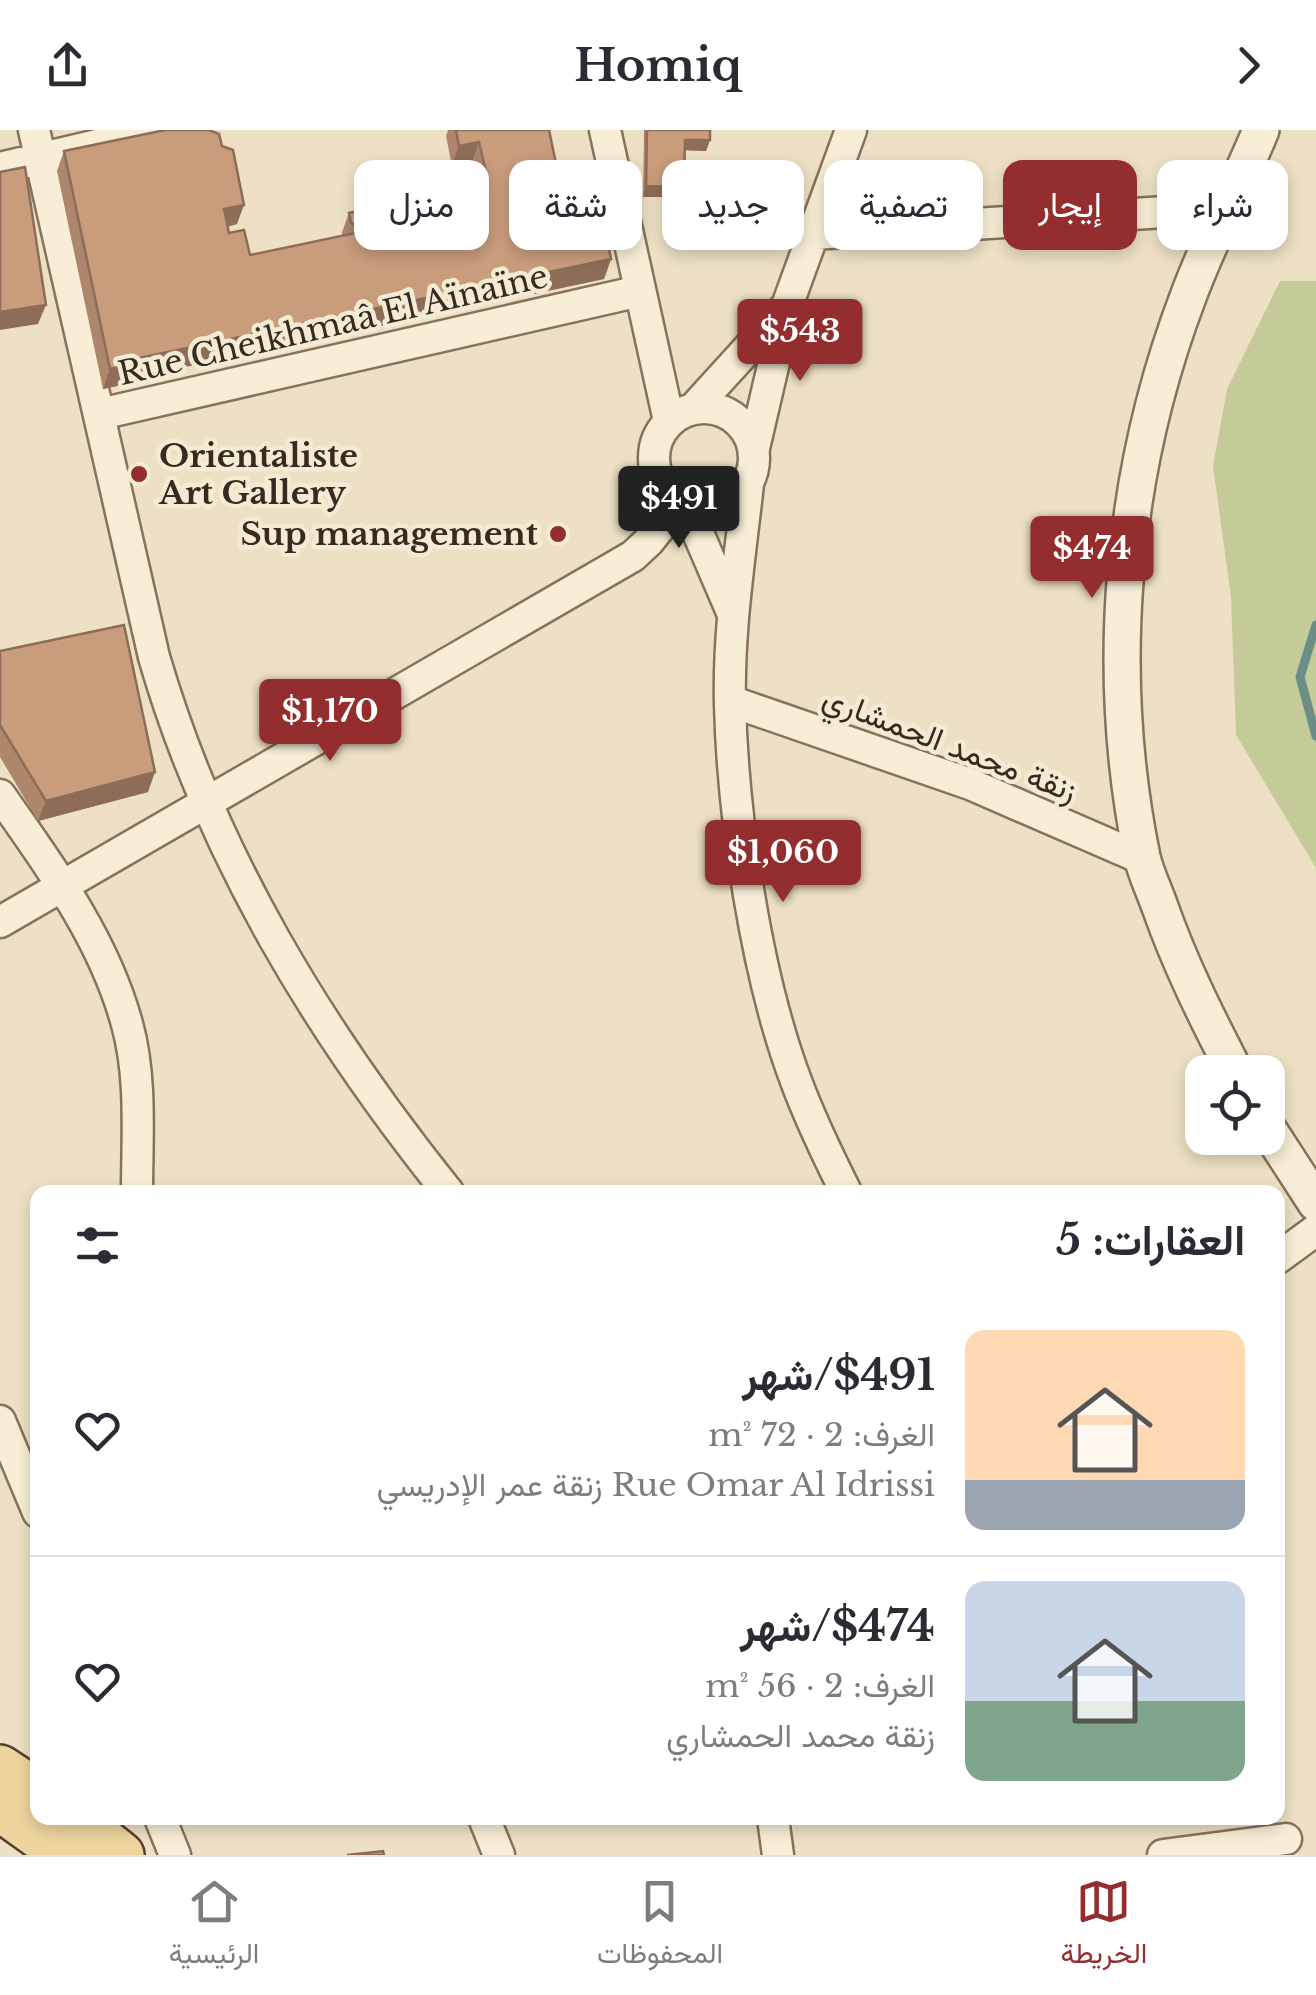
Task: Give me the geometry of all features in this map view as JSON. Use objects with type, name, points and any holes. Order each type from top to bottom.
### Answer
[{"type":"main road","points":[[0,1768],[14,1813],[66,1855]]},
{"type":"main road","points":[[83,1825],[121,1855]]},
{"type":"street","points":[[0,168],[37,144],[161,130]]},
{"type":"street","points":[[605,130],[640,291],[681,415]]},
{"type":"street","points":[[843,1185],[795,1078],[772,999],[744,852],[733,772],[730,701],[734,616],[754,448],[787,306],[852,130]]},
{"type":"street","points":[[1249,160],[1261,130]]},
{"type":"street","points":[[37,144],[154,657],[175,729],[204,802],[282,956],[346,1057],[443,1185]]},
{"type":"street","points":[[813,234],[1157,212]]},
{"type":"street","points":[[1210,250],[1183,312],[1148,426],[1132,513],[1121,673],[1143,860],[1192,988],[1226,1055]]},
{"type":"street","name":"Rue Cheikhmaâ El Aïnaïne","points":[[100,414],[640,291]]},
{"type":"street","points":[[734,616],[683,504],[662,486],[654,464],[656,440],[787,306]]},
{"type":"street","points":[[681,415],[706,407],[731,416],[742,424],[754,448]]},
{"type":"street","points":[[683,504],[698,508],[721,505],[748,484]]},
{"type":"street","points":[[0,922],[633,556],[683,504]]},
{"type":"street","name":"زنقة محمد الحمشاري","points":[[730,701],[970,784],[1143,860]]},
{"type":"street","points":[[0,796],[64,886],[115,989],[134,1060],[137,1185]]},
{"type":"street","points":[[1285,1155],[1316,1203]]},
{"type":"street","points":[[1285,1253],[1316,1230]]},
{"type":"street","points":[[0,1422],[30,1491]]},
{"type":"street","points":[[163,1825],[175,1855]]},
{"type":"street","points":[[487,1825],[499,1855]]},
{"type":"street","points":[[774,1825],[778,1855]]},
{"type":"street","points":[[1163,1855],[1285,1837]]},
{"type":"green space","points":[[1280,281],[1316,281],[1316,868],[1236,735],[1231,597],[1213,466],[1227,389]]},
{"type":"building","points":[[165,130],[209,130],[219,134],[222,146],[233,150],[244,205],[224,209],[229,233],[244,230],[250,255],[354,233],[354,250],[489,250],[489,160],[483,160],[479,142],[459,146],[456,130],[549,130],[555,160],[509,160],[509,250],[609,250],[611,259],[125,361],[134,364],[110,369],[64,151]]},
{"type":"building","points":[[647,130],[710,130],[710,140],[685,140],[685,160],[662,160],[662,186],[646,186]]},
{"type":"building","points":[[25,167],[46,305],[0,312],[0,172]]},
{"type":"building","points":[[124,625],[155,772],[46,801],[0,725],[0,651]]},
{"type":"building","points":[[383,1851],[384,1855],[347,1855]]},
{"type":"waterway","points":[[1316,625],[1300,677],[1316,736]]},
{"type":"place","name":"Orientaliste Art Gallery","points":[[139,474]]},
{"type":"place","name":"Sup management","points":[[558,534]]}]
